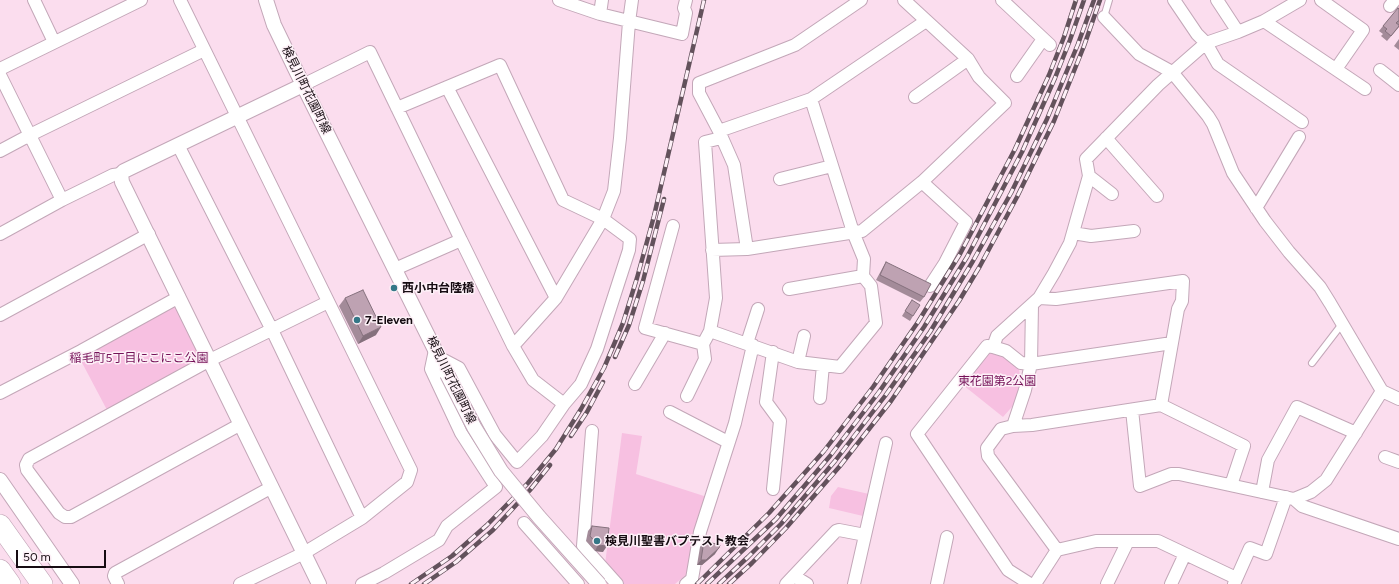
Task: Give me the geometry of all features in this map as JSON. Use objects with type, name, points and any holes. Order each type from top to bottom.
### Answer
[{"type":"highway","points":[[0,525],[42,584]]},
{"type":"highway","points":[[0,570],[10,584]]},
{"type":"street","points":[[34,0],[54,42]]},
{"type":"street","points":[[0,69],[141,0]]},
{"type":"street","points":[[180,0],[412,470],[407,482],[362,518],[304,553],[240,584]]},
{"type":"street","name":"検見川町花園町線","points":[[266,0],[274,25],[303,85],[474,427],[501,471],[539,517],[599,584]]},
{"type":"street","points":[[559,0],[600,14],[682,34],[686,13],[684,8],[686,0]]},
{"type":"street","points":[[600,14],[602,0]]},
{"type":"street","points":[[513,346],[556,298],[603,219],[614,191],[632,0]]},
{"type":"street","points":[[746,249],[734,165],[699,93],[699,83],[795,45],[861,0]]},
{"type":"street","points":[[712,250],[746,249],[862,231],[922,182],[1005,103],[979,77],[968,59],[904,0]]},
{"type":"street","points":[[1002,0],[1047,42],[1017,76]]},
{"type":"street","points":[[1174,0],[1197,34],[1206,43],[1218,64],[1302,122]]},
{"type":"street","points":[[1217,0],[1238,32]]},
{"type":"street","points":[[993,347],[997,336],[1036,302],[1070,243],[1089,176],[1086,159],[1172,72],[1206,43],[1264,21],[1300,0]]},
{"type":"street","points":[[1321,0],[1363,30],[1336,69]]},
{"type":"street","points":[[1104,18],[1139,54],[1172,72],[1213,124],[1233,173],[1256,208],[1289,252],[1320,287],[1382,391],[1399,399]]},
{"type":"street","points":[[687,396],[705,359],[703,344],[710,331],[716,298],[705,142],[720,134],[811,99],[926,21]]},
{"type":"street","points":[[1264,21],[1365,89]]},
{"type":"street","points":[[0,151],[204,50]]},
{"type":"street","points":[[0,234],[62,200],[113,175],[121,174],[124,171],[370,52],[513,346],[533,380],[564,404]]},
{"type":"street","points":[[915,97],[968,59]]},
{"type":"street","points":[[362,584],[384,573],[439,540],[448,526],[496,487],[461,433],[431,369],[437,354],[459,368],[495,435],[516,462],[542,436],[564,404],[581,384],[597,349],[629,250],[630,239],[603,219],[563,200],[500,65],[397,108]]},
{"type":"street","points":[[1380,70],[1399,85]]},
{"type":"street","points":[[0,76],[62,200]]},
{"type":"street","points":[[447,87],[556,298]]},
{"type":"street","points":[[710,331],[798,362],[840,368],[876,323],[871,286],[863,276],[864,259],[853,232],[811,99]]},
{"type":"street","points":[[1256,208],[1299,137]]},
{"type":"street","points":[[1106,138],[1157,196]]},
{"type":"street","points":[[178,145],[272,330],[362,518]]},
{"type":"street","points":[[780,179],[832,166]]},
{"type":"street","points":[[121,174],[122,182],[149,234],[319,584]]},
{"type":"street","points":[[1089,176],[1112,194]]},
{"type":"street","points":[[922,182],[966,222],[945,263],[930,286]]},
{"type":"street","points":[[674,226],[645,328],[703,344]]},
{"type":"street","points":[[1073,233],[1091,236],[1134,232]]},
{"type":"street","points":[[0,315],[149,234]]},
{"type":"street","points":[[395,269],[461,240]]},
{"type":"street","points":[[789,289],[863,276]]},
{"type":"street","points":[[1036,302],[1183,281],[1182,301],[1178,309],[1161,406]]},
{"type":"street","points":[[0,393],[81,351],[179,297]]},
{"type":"street","points":[[241,424],[71,517],[65,517],[59,513],[26,465],[30,459],[210,360],[328,302]]},
{"type":"street","points":[[1013,426],[1025,390],[1030,364],[1036,302]]},
{"type":"street","points":[[686,584],[692,579],[700,532],[735,422],[758,309]]},
{"type":"street","points":[[635,384],[665,333]]},
{"type":"street","points":[[798,362],[804,336]]},
{"type":"street","points":[[1030,584],[1008,570],[917,434],[987,346],[1006,351],[1021,363],[1030,364],[1172,343]]},
{"type":"street","points":[[773,352],[766,402],[780,421],[773,489]]},
{"type":"street","points":[[820,398],[822,365]]},
{"type":"street","points":[[1290,498],[1311,492],[1326,480],[1382,391]]},
{"type":"street","points":[[1057,550],[988,456],[987,448],[1001,429],[1013,426],[1032,425],[1161,406],[1244,446],[1231,485]]},
{"type":"street","points":[[1262,492],[1268,460],[1298,407],[1356,433]]},
{"type":"street","points":[[1132,410],[1140,486],[1171,474],[1178,474],[1231,485],[1290,498],[1302,506],[1399,540]]},
{"type":"street","points":[[670,412],[728,442]]},
{"type":"street","points":[[592,431],[583,546],[617,584]]},
{"type":"street","points":[[854,584],[886,443]]},
{"type":"street","points":[[1385,457],[1399,462]]},
{"type":"street","points":[[0,480],[72,584]]},
{"type":"street","points":[[118,584],[114,576],[115,573],[272,487]]},
{"type":"street","points":[[1035,584],[1057,550],[1096,541],[1158,542],[1185,554],[1235,581],[1250,548],[1266,554],[1290,498]]},
{"type":"street","points":[[524,523],[578,584]]},
{"type":"street","points":[[807,584],[790,580],[836,531],[839,530],[865,535]]},
{"type":"street","points":[[937,584],[947,536]]},
{"type":"street","points":[[1107,584],[1128,541]]},
{"type":"street","points":[[1171,584],[1185,554]]},
{"type":"lane","points":[[1104,18],[1109,0]]},
{"type":"lane","points":[[1312,363],[1342,324]]},
{"type":"green space","name":"稲毛町5丁目にこにこ公園","points":[[171,307],[177,308],[199,351],[198,360],[107,410],[79,357]]},
{"type":"green space","name":"東花園第2公園","points":[[990,353],[1004,354],[1018,364],[1022,386],[1018,400],[1003,417],[963,385]]},
{"type":"green space","points":[[622,433],[642,436],[636,474],[707,497],[689,572],[675,584],[623,584],[605,564]]},
{"type":"green space","points":[[838,487],[869,494],[863,516],[829,508],[831,496]]},
{"type":"building","points":[[1398,8],[1399,21],[1396,23],[1399,26],[1391,36],[1385,31],[1387,29],[1383,26]]},
{"type":"building","points":[[886,262],[931,284],[924,297],[880,275]]},
{"type":"building","points":[[363,290],[381,327],[363,336],[345,298]]},
{"type":"building","points":[[912,300],[920,305],[913,316],[905,311]]},
{"type":"building","points":[[592,526],[609,528],[607,546],[598,545],[590,536]]},
{"type":"building","points":[[704,541],[720,545],[719,548],[706,560],[701,560]]},
{"type":"railway","points":[[411,584],[452,556],[487,525],[528,483],[556,449],[604,368],[623,323],[654,216],[704,0]]},
{"type":"railway","points":[[697,584],[769,513],[824,451],[873,387],[918,322],[960,254],[1015,149],[1049,75],[1064,37],[1076,0]]},
{"type":"railway","points":[[707,584],[776,519],[830,456],[879,392],[924,327],[967,257],[1022,152],[1055,78],[1084,0]]},
{"type":"railway","points":[[719,584],[781,524],[835,461],[885,396],[930,332],[973,261],[1011,193],[1047,119],[1078,44],[1094,0]]},
{"type":"railway","points":[[729,584],[786,528],[840,466],[891,401],[959,301],[980,266],[1017,197],[1054,121],[1084,46],[1100,0]]},
{"type":"railway","points":[[615,357],[629,325],[643,281],[664,199]]},
{"type":"railway","points":[[571,436],[587,412],[603,382]]},
{"type":"railway","points":[[424,584],[456,562],[493,530],[530,490],[550,465]]},
{"type":"place","name":"西小中台陸橋","points":[[394,288]]},
{"type":"place","name":"7-Eleven","points":[[357,320]]},
{"type":"place","name":"検見川聖書バプテスト教会","points":[[597,541]]}]
